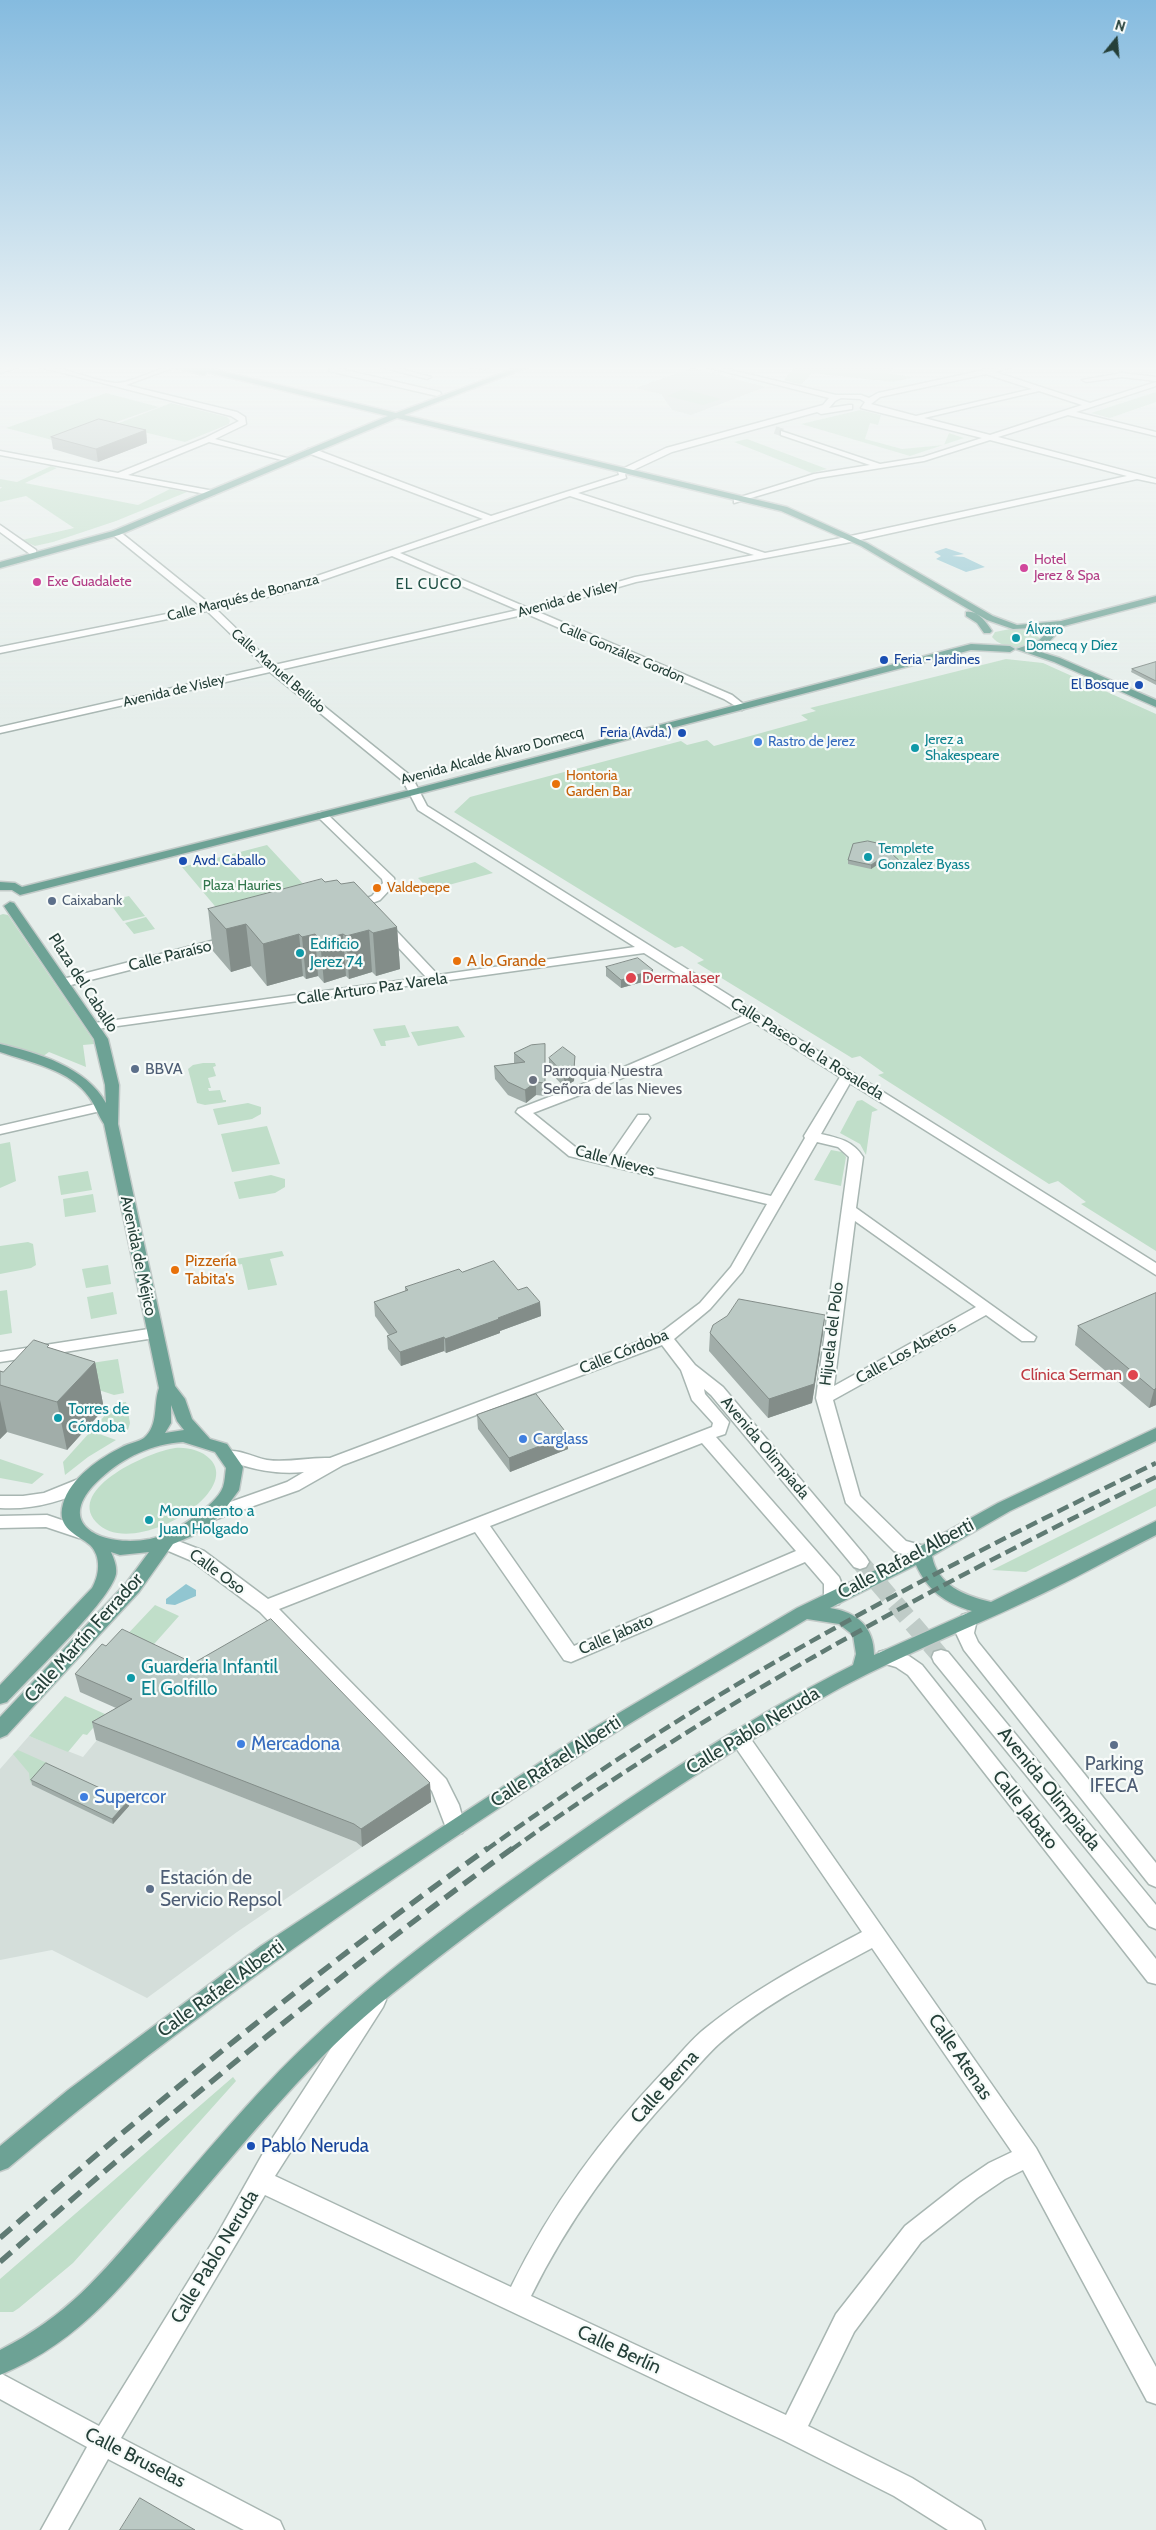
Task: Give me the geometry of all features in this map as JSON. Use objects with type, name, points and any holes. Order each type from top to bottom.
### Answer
[{"type":"main road","points":[[0,560],[107,529],[215,485]]},
{"type":"main road","points":[[0,565],[116,533],[231,485]]},
{"type":"main road","points":[[679,485],[820,522],[990,618],[1017,626],[1036,629],[1047,641],[1057,660]]},
{"type":"main road","points":[[850,539],[980,621],[988,640],[993,644],[1057,660],[1156,704]]},
{"type":"main road","points":[[986,633],[998,627],[1061,624],[1156,600]]},
{"type":"main road","points":[[1016,649],[1038,647],[1047,641],[1061,624]]},
{"type":"main road","name":"Avenida Alcalde Álvaro Domecq","points":[[971,647],[986,633]]},
{"type":"main road","name":"Avenida Alcalde Álvaro Domecq","points":[[20,891],[414,792],[971,647],[1016,649]]},
{"type":"main road","points":[[0,886],[15,887],[20,891],[21,896],[5,908]]},
{"type":"main road","name":"Plaza del Caballo","points":[[5,908],[63,983],[101,1039],[112,1086],[113,1114],[111,1124]]},
{"type":"main road","points":[[0,1048],[45,1063],[71,1075],[94,1093],[111,1124]]},
{"type":"main road","name":"Avenida de Méjico","points":[[111,1124],[167,1388],[177,1399],[185,1421],[202,1438]]},
{"type":"main road","name":"Avenida de Méjico","points":[[150,1441],[163,1424],[163,1399],[167,1388]]},
{"type":"main road","name":"Calle Rafael Alberti","points":[[0,2160],[76,2097],[268,1953],[455,1827],[601,1733],[803,1613],[898,1567],[1004,1507],[1156,1434]]},
{"type":"main road","points":[[166,1436],[202,1438],[231,1456],[236,1469],[236,1481],[222,1505],[208,1516],[165,1542],[142,1548],[120,1549],[97,1543],[79,1532],[70,1515],[70,1507],[86,1482],[103,1467],[127,1452],[166,1436]]},
{"type":"main road","name":"Calle Pablo Neruda","points":[[0,2363],[38,2344],[69,2322],[97,2296],[317,2048],[382,1989],[468,1922],[591,1834],[738,1738],[861,1669],[992,1609],[1156,1527]]},
{"type":"main road","name":"Calle Martín Ferrador","points":[[0,1730],[133,1587],[165,1542]]},
{"type":"main road","name":"Calle Martín Ferrador","points":[[0,1697],[98,1593],[108,1578],[108,1562],[97,1543]]},
{"type":"main road","points":[[922,1552],[923,1564],[928,1575],[939,1587],[970,1605],[992,1609]]},
{"type":"main road","points":[[803,1613],[826,1613],[841,1616],[855,1625],[865,1638],[867,1653],[861,1669]]},
{"type":"street","points":[[171,485],[212,493]]},
{"type":"street","points":[[401,485],[490,519]]},
{"type":"street","name":"Calle Marqués de Bonanza","points":[[0,650],[209,608],[285,590],[593,485]]},
{"type":"street","points":[[741,500],[788,485]]},
{"type":"street","name":"Avenida de Visley","points":[[0,730],[524,612],[635,580],[850,539],[1097,485]]},
{"type":"street","points":[[569,493],[766,556]]},
{"type":"street","points":[[0,528],[33,552]]},
{"type":"street","name":"Calle Manuel Bellido","points":[[116,533],[209,608],[272,669],[408,779],[414,792]]},
{"type":"street","name":"Calle González Gordon","points":[[392,553],[524,612],[728,698],[742,707]]},
{"type":"street","name":"Calle Paseo de la Rosaleda","points":[[414,792],[422,808],[649,949],[1156,1270]]},
{"type":"street","points":[[322,815],[388,878],[389,884],[384,891],[364,904],[336,912]]},
{"type":"street","points":[[364,904],[436,980]]},
{"type":"street","name":"Calle Paraíso","points":[[63,983],[239,938]]},
{"type":"street","name":"Calle Arturo Paz Varela","points":[[94,1027],[649,949]]},
{"type":"street","name":"Calle Nieves","points":[[754,1016],[606,1080],[523,1112],[574,1153],[776,1202]]},
{"type":"street","name":"Calle Córdoba","points":[[208,1516],[294,1486],[337,1461],[665,1338],[705,1306],[737,1269],[776,1202],[811,1136],[848,1075]]},
{"type":"street","points":[[0,1130],[100,1107]]},
{"type":"street","points":[[613,1162],[643,1118]]},
{"type":"street","name":"Hijuela del Polo","points":[[811,1136],[844,1145],[853,1150],[856,1156],[824,1398],[852,1499],[900,1546],[911,1551],[922,1552]]},
{"type":"street","points":[[848,1209],[1028,1337]]},
{"type":"street","name":"Calle Los Abetos","points":[[824,1398],[988,1308]]},
{"type":"street","points":[[0,1357],[155,1333]]},
{"type":"street","name":"Avenida Olimpiada","points":[[665,1338],[689,1369],[717,1391],[860,1562]]},
{"type":"street","points":[[266,1607],[719,1430],[721,1422],[698,1396],[689,1369]]},
{"type":"street","points":[[705,1435],[833,1582],[833,1599]]},
{"type":"street","name":"Calle Córdoba","points":[[231,1456],[257,1466],[274,1468],[337,1461]]},
{"type":"street","points":[[0,1502],[18,1504],[46,1500],[66,1493],[86,1482]]},
{"type":"street","points":[[0,1522],[47,1521],[79,1532]]},
{"type":"street","name":"Calle Jabato","points":[[479,1524],[571,1655],[808,1553]]},
{"type":"street","name":"Calle Oso","points":[[165,1542],[198,1556],[266,1607],[439,1785],[449,1805],[455,1827]]},
{"type":"street","points":[[968,1620],[965,1633],[970,1645],[1156,1878]]},
{"type":"street","name":"Calle Jabato","points":[[886,1657],[902,1661],[915,1670],[1156,1975]]},
{"type":"street","name":"Avenida Olimpiada","points":[[942,1657],[1156,1920]]},
{"type":"street","name":"Calle Atenas","points":[[738,1738],[1028,2156],[1156,2392]]},
{"type":"street","name":"Calle Berna","points":[[516,2302],[543,2247],[586,2181],[648,2104],[713,2035],[782,1986],[876,1936]]},
{"type":"street","name":"Calle Pablo Neruda","points":[[54,2530],[274,2156],[382,1989]]},
{"type":"street","points":[[792,2431],[846,2323],[913,2234],[976,2185],[997,2171],[1028,2156]]},
{"type":"street","name":"Calle Berlín","points":[[260,2181],[792,2431],[903,2487],[972,2530]]},
{"type":"street","name":"Calle Bruselas","points":[[0,2385],[104,2443],[271,2530]]},
{"type":"shaded area","name":"Estación de Servicio Repsol","points":[[29,1736],[83,1757],[97,1740],[356,1842],[362,1847],[237,1932],[147,1998],[52,1950],[0,1960],[0,1769]]},
{"type":"green space","points":[[0,485],[36,485],[138,505],[170,489],[187,492],[116,521],[35,546],[22,540],[74,528],[26,496],[0,502],[0,489],[2,487]]},
{"type":"green space","points":[[1015,628],[1035,633],[1040,639],[1030,646],[1016,647],[1002,644],[992,637],[995,632]]},
{"type":"green space","points":[[1006,659],[1043,663],[1156,714],[1156,1251],[1081,1204],[1086,1202],[1058,1181],[1049,1184],[878,1075],[884,1073],[860,1056],[852,1058],[697,963],[704,960],[682,946],[675,948],[454,812],[470,797],[681,741],[687,745],[707,740],[714,746],[808,720],[801,715],[816,711],[810,708]]},
{"type":"green space","name":"Plaza Hauries","points":[[267,845],[319,901],[230,924],[182,867]]},
{"type":"green space","points":[[475,862],[493,873],[430,890],[418,878]]},
{"type":"green space","points":[[129,896],[145,916],[123,921],[108,901]]},
{"type":"green space","points":[[0,915],[8,915],[93,1040],[94,1044],[83,1045],[86,1067],[49,1052],[42,1057],[0,1043]]},
{"type":"green space","points":[[146,917],[155,929],[134,934],[125,923]]},
{"type":"green space","points":[[405,1025],[410,1037],[385,1041],[386,1046],[381,1046],[373,1029]]},
{"type":"green space","points":[[458,1026],[465,1037],[418,1046],[411,1032]]},
{"type":"green space","points":[[215,1063],[216,1066],[213,1067],[216,1076],[208,1078],[211,1088],[208,1088],[209,1091],[220,1090],[223,1100],[226,1100],[226,1102],[205,1105],[197,1103],[188,1069],[193,1065]]},
{"type":"green space","points":[[862,1100],[878,1110],[872,1112],[866,1155],[860,1144],[840,1133],[857,1101]]},
{"type":"green space","points":[[248,1103],[261,1107],[261,1114],[252,1119],[218,1125],[213,1109]]},
{"type":"green space","points":[[267,1126],[280,1164],[232,1172],[221,1134]]},
{"type":"green space","points":[[10,1142],[16,1181],[0,1188],[0,1144]]},
{"type":"green space","points":[[831,1150],[842,1152],[846,1157],[841,1186],[814,1180]]},
{"type":"green space","points":[[88,1171],[92,1190],[61,1195],[58,1176]]},
{"type":"green space","points":[[271,1175],[285,1179],[285,1187],[275,1193],[239,1199],[234,1182]]},
{"type":"green space","points":[[93,1194],[96,1212],[65,1217],[63,1199]]},
{"type":"green space","points":[[28,1242],[33,1244],[36,1265],[31,1268],[0,1274],[0,1246]]},
{"type":"green space","points":[[282,1251],[284,1256],[270,1259],[277,1285],[248,1290],[242,1264],[232,1266],[230,1260]]},
{"type":"green space","points":[[108,1265],[111,1284],[86,1288],[82,1269]]},
{"type":"green space","points":[[7,1290],[12,1333],[0,1335],[0,1291]]},
{"type":"green space","points":[[113,1292],[117,1314],[91,1319],[87,1297]]},
{"type":"green space","points":[[118,1359],[124,1393],[114,1395],[56,1376],[65,1367]]},
{"type":"green space","points":[[126,1402],[130,1423],[128,1430],[100,1421],[116,1403]]},
{"type":"green space","points":[[91,1431],[116,1440],[88,1457],[65,1475],[63,1462]]},
{"type":"green space","points":[[175,1448],[184,1448],[202,1453],[210,1459],[216,1473],[211,1489],[198,1504],[178,1518],[156,1528],[133,1533],[112,1532],[96,1522],[90,1509],[92,1497],[101,1484],[115,1473],[148,1456]]},
{"type":"green space","points":[[0,1459],[44,1474],[32,1484],[0,1478]]},
{"type":"green space","points":[[1156,1488],[1156,1506],[1026,1572],[992,1570]]},
{"type":"green space","points":[[155,1605],[179,1616],[147,1652],[122,1640]]},
{"type":"green space","points":[[65,1696],[105,1714],[87,1735],[83,1734],[68,1752],[29,1736]]},
{"type":"green space","points":[[18,1750],[47,1763],[30,1783],[29,1773],[13,1754]]},
{"type":"green space","points":[[233,2077],[236,2081],[73,2263],[19,2308],[13,2312],[0,2312],[0,2279]]},
{"type":"water","points":[[946,548],[964,554],[952,556],[964,557],[985,567],[966,572],[936,559],[941,556],[934,552]]},
{"type":"water","points":[[186,1584],[196,1590],[196,1596],[175,1605],[166,1604],[166,1599]]},
{"type":"building","points":[[1156,662],[1156,681],[1132,669]]},
{"type":"building","name":"Templete Gonzalez Byass","points":[[868,841],[881,844],[902,863],[880,859],[871,865],[848,860],[853,844]]},
{"type":"building","points":[[322,879],[325,882],[337,880],[341,884],[354,882],[397,927],[373,933],[369,930],[346,936],[343,934],[320,940],[315,934],[302,937],[299,934],[263,944],[246,924],[226,929],[208,909]]},
{"type":"building","points":[[638,958],[653,970],[621,980],[606,967]]},
{"type":"building","points":[[545,1044],[545,1083],[536,1082],[525,1090],[508,1082],[494,1066],[525,1062],[514,1053],[531,1045]]},
{"type":"building","points":[[563,1047],[575,1056],[574,1068],[564,1074],[549,1058]]},
{"type":"building","points":[[494,1261],[518,1290],[527,1287],[540,1302],[445,1339],[444,1337],[400,1352],[387,1336],[397,1332],[374,1302],[408,1290],[405,1287],[459,1269],[462,1272]]},
{"type":"building","name":"Clínica Serman","points":[[1156,1293],[1156,1388],[1154,1390],[1078,1326]]},
{"type":"building","points":[[739,1299],[825,1315],[814,1384],[769,1399],[710,1333],[713,1325],[727,1316]]},
{"type":"building","points":[[34,1340],[49,1345],[47,1347],[95,1362],[57,1402],[0,1385],[0,1371],[3,1372]]},
{"type":"building","name":"Carglass","points":[[536,1394],[568,1435],[509,1458],[477,1415]]},
{"type":"building","name":"Mercadona","points":[[271,1619],[430,1783],[361,1829],[354,1824],[92,1722],[132,1699],[75,1674],[102,1644],[106,1646],[122,1629],[193,1663]]},
{"type":"building","name":"Supercor","points":[[46,1763],[128,1801],[112,1819],[31,1780]]},
{"type":"building","points":[[140,2498],[195,2530],[120,2530]]},
{"type":"tunnel","points":[[860,1562],[941,1657]]},
{"type":"railway","points":[[486,1850],[626,1754],[770,1665],[913,1586],[1156,1463]]},
{"type":"railway","points":[[511,1850],[666,1746],[826,1650],[989,1561],[1156,1477]]},
{"type":"railway","points":[[0,2238],[119,2136],[300,1988],[488,1848]]},
{"type":"railway","points":[[0,2262],[251,2049],[446,1897],[513,1848]]},
{"type":"place","name":"Hotel Jerez & Spa","points":[[1024,568]]},
{"type":"place","name":"Exe Guadalete","points":[[37,582]]},
{"type":"place","name":"Álvaro Domecq y Díez","points":[[1016,638]]},
{"type":"place","name":"Feria - Jardines","points":[[884,660]]},
{"type":"place","name":"El Bosque","points":[[1139,685]]},
{"type":"place","name":"Feria (Avda.)","points":[[682,733]]},
{"type":"place","name":"Rastro de Jerez","points":[[758,742]]},
{"type":"place","name":"Jerez a Shakespeare","points":[[915,748]]},
{"type":"place","name":"Hontoria Garden Bar","points":[[556,784]]},
{"type":"place","name":"Templete Gonzalez Byass","points":[[868,857]]},
{"type":"place","name":"Avd. Caballo","points":[[183,861]]},
{"type":"place","name":"Valdepepe","points":[[377,888]]},
{"type":"place","name":"Caixabank","points":[[52,901]]},
{"type":"place","name":"Edificio Jerez 74","points":[[300,953]]},
{"type":"place","name":"A lo Grande","points":[[457,961]]},
{"type":"place","name":"Dermalaser","points":[[631,978]]},
{"type":"place","name":"BBVA","points":[[135,1069]]},
{"type":"place","name":"Parroquia Nuestra Señora de las Nieves","points":[[533,1080]]},
{"type":"place","name":"Pizzería Tabita's","points":[[175,1270]]},
{"type":"place","name":"Clínica Serman","points":[[1133,1375]]},
{"type":"place","name":"Torres de Córdoba","points":[[58,1418]]},
{"type":"place","name":"Carglass","points":[[523,1439]]},
{"type":"place","name":"Monumento a Juan Holgado","points":[[149,1520]]},
{"type":"place","name":"Guarderia Infantil El Golfillo","points":[[131,1678]]},
{"type":"place","name":"Mercadona","points":[[241,1744]]},
{"type":"place","name":"Parking IFECA","points":[[1114,1745]]},
{"type":"place","name":"Supercor","points":[[84,1797]]},
{"type":"place","name":"Estación de Servicio Repsol","points":[[150,1889]]},
{"type":"place","name":"Pablo Neruda","points":[[251,2146]]},
{"type":"district","name":"EL CUCO","points":[[429,585]]}]
